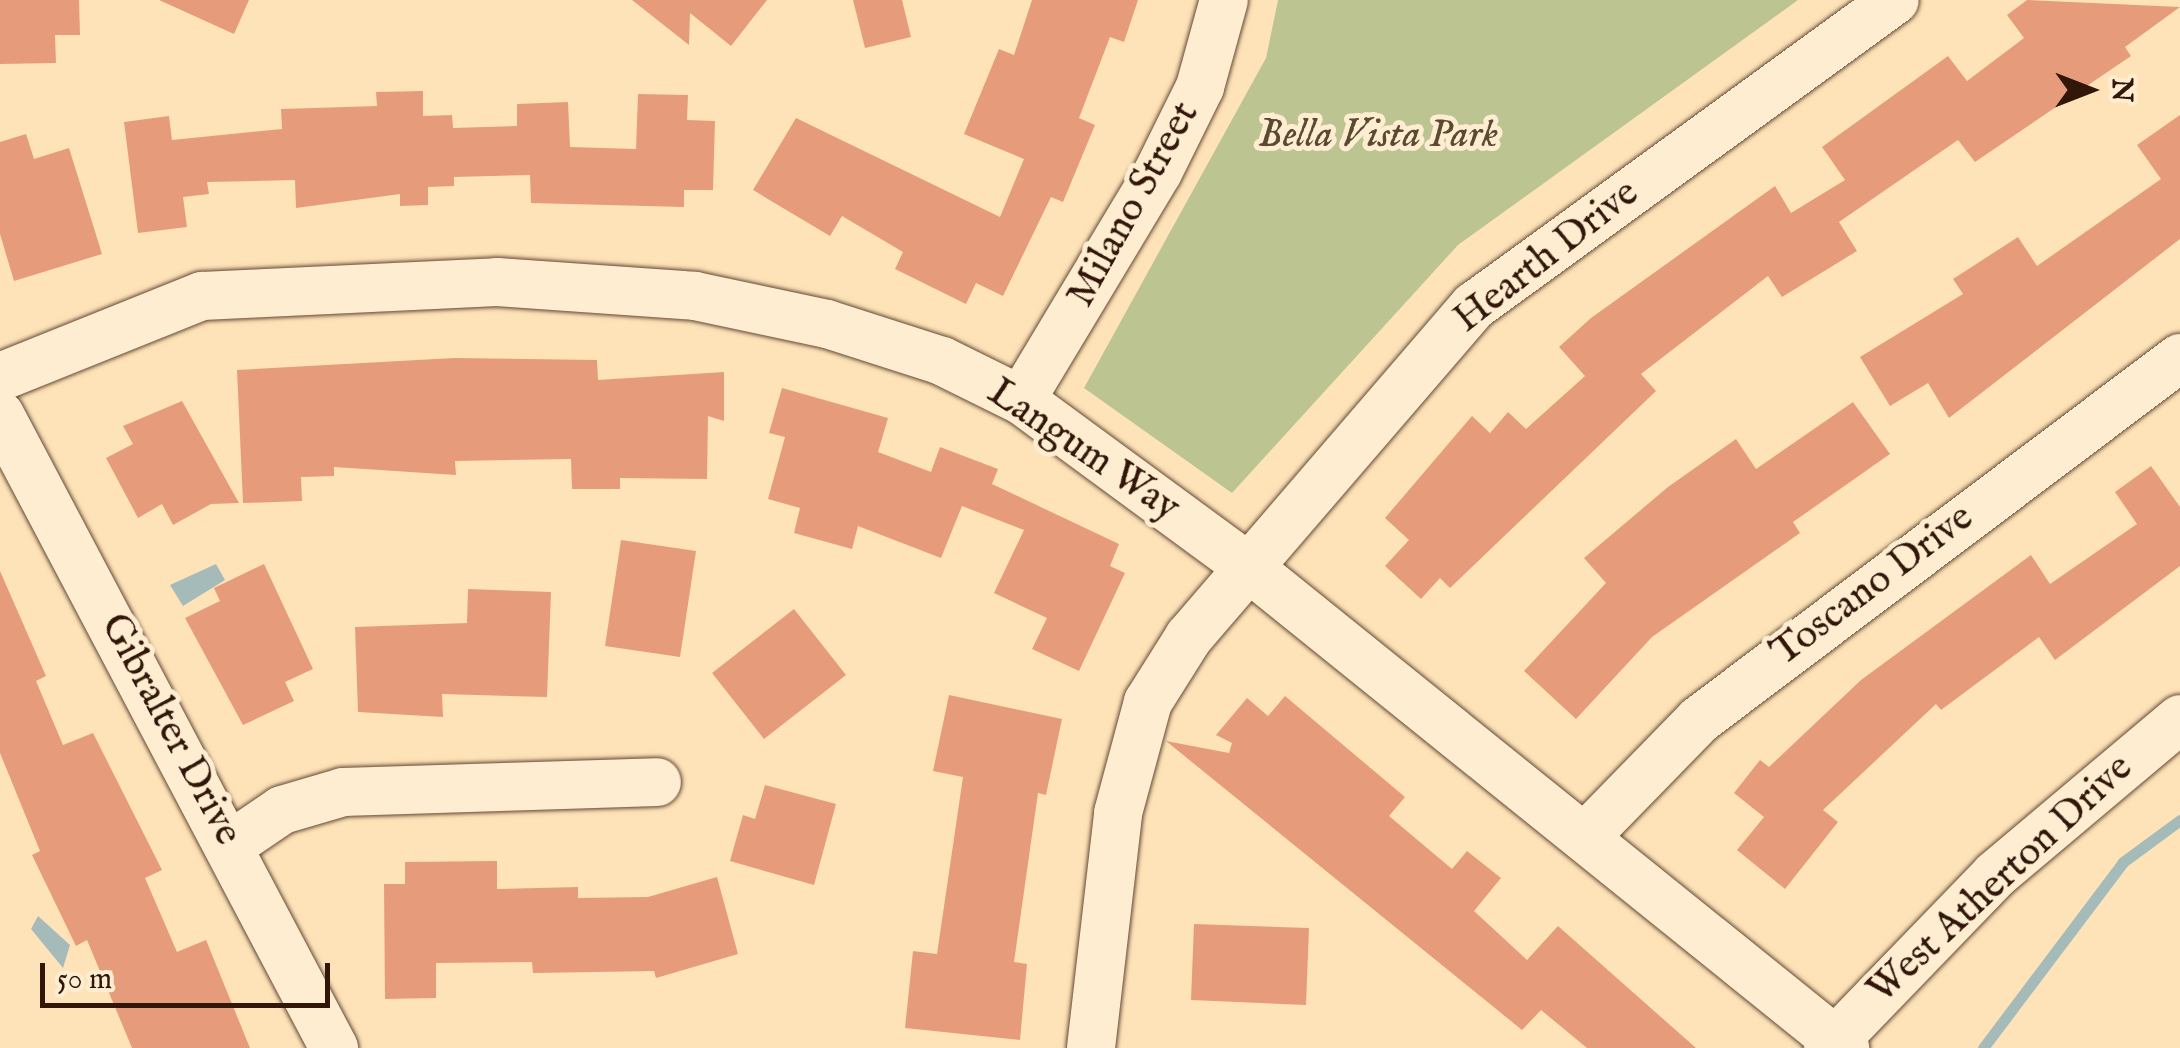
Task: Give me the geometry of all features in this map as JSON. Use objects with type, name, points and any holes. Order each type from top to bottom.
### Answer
[{"type":"street","name":"Milano Street","points":[[1021,400],[1158,172],[1200,87],[1224,0]]},
{"type":"street","name":"Hearth Drive","points":[[1092,1048],[1118,813],[1148,702],[1248,566],[1474,306],[1895,0]]},
{"type":"street","name":"Langum Way","points":[[0,377],[202,296],[497,282],[695,296],[826,324],[942,361],[1021,400],[1248,566],[1836,1045]]},
{"type":"street","name":"Toscano Drive","points":[[1585,837],[1699,720],[2180,358]]},
{"type":"street","name":"Gibralter Drive","points":[[0,415],[232,844],[334,1048]]},
{"type":"street","name":"West Atherton Drive","points":[[1836,1045],[1994,875],[2180,719]]},
{"type":"street","points":[[232,844],[282,810],[343,792],[658,782]]},
{"type":"green space","name":"Bella Vista Park","points":[[1278,0],[1798,0],[1458,245],[1232,493],[1084,388],[1266,58]]},
{"type":"water","points":[[216,564],[225,580],[183,606],[170,585]]},
{"type":"water","points":[[38,916],[70,945],[63,968],[31,929]]},
{"type":"building","points":[[0,0],[79,0],[80,35],[55,35],[56,63],[0,64]]},
{"type":"building","points":[[159,0],[249,0],[234,34]]},
{"type":"building","points":[[632,0],[767,0],[731,46],[690,13],[689,45]]},
{"type":"building","points":[[853,0],[902,0],[911,37],[865,48]]},
{"type":"building","points":[[1032,0],[1138,0],[1124,42],[1110,37],[1079,118],[1095,125],[1063,202],[1051,197],[1003,296],[976,283],[966,304],[895,269],[903,252],[842,216],[830,236],[753,190],[796,118],[1000,217],[1024,159],[964,134],[999,49],[1014,55]]},
{"type":"building","points":[[2027,0],[2180,7],[2125,47],[2131,56],[1975,162],[1958,140],[1839,222],[1857,251],[1782,297],[1768,276],[1641,374],[1656,391],[1450,588],[1440,578],[1421,599],[1385,566],[1409,540],[1385,518],[1472,416],[1490,433],[1508,412],[1526,429],[1585,376],[1559,347],[1591,318],[1775,186],[1791,213],[1845,180],[1822,147],[1948,56],[1967,81],[2024,38],[2007,15]]},
{"type":"building","points":[[423,91],[423,116],[452,115],[453,128],[517,126],[517,104],[568,102],[570,147],[636,149],[638,94],[688,95],[687,120],[715,121],[713,190],[684,190],[684,207],[531,203],[530,175],[454,177],[454,186],[428,187],[428,205],[400,206],[400,194],[296,208],[295,180],[207,182],[209,194],[183,197],[187,227],[138,233],[124,122],[169,116],[172,140],[282,129],[281,109],[377,106],[376,92]]},
{"type":"building","points":[[2180,115],[2180,239],[1949,418],[1928,383],[1890,406],[1860,357],[1963,294],[1953,279],[2018,237],[2037,266],[2161,179],[2137,145]]},
{"type":"building","points":[[26,134],[34,159],[69,148],[102,254],[14,281],[0,234],[0,142]]},
{"type":"building","points":[[454,358],[597,360],[598,380],[724,372],[724,421],[708,416],[707,479],[620,478],[620,489],[572,489],[571,459],[455,461],[456,475],[334,467],[334,476],[301,477],[302,501],[243,503],[237,370]]},
{"type":"building","points":[[782,388],[888,418],[878,452],[931,472],[940,447],[998,469],[992,484],[1119,544],[1110,566],[1125,573],[1079,671],[1032,649],[1047,618],[994,593],[1024,530],[962,506],[941,558],[858,526],[852,549],[794,533],[800,508],[768,499],[785,437],[769,433]]},
{"type":"building","points":[[182,401],[239,503],[211,504],[173,525],[162,504],[138,518],[106,458],[133,444],[123,426]]},
{"type":"building","points":[[1853,402],[1890,454],[1793,522],[1800,533],[1652,637],[1576,719],[1524,671],[1606,583],[1584,558],[1668,487],[1736,439],[1756,469]]},
{"type":"building","points":[[2151,466],[2180,507],[2180,566],[2055,660],[2039,637],[1941,710],[1936,704],[1823,810],[1838,822],[1785,889],[1737,850],[1764,817],[1734,793],[1760,760],[1769,767],[1861,680],[2031,555],[2050,584],[2137,524],[2115,492]]},
{"type":"building","points":[[621,540],[696,551],[680,657],[605,646]]},
{"type":"building","points":[[264,564],[313,669],[285,682],[294,701],[243,725],[185,618],[220,601],[214,588]]},
{"type":"building","points":[[0,571],[46,676],[36,681],[63,745],[93,733],[162,870],[145,878],[177,952],[206,940],[250,1048],[132,1048],[87,940],[76,946],[32,855],[40,851],[0,753]]},
{"type":"building","points":[[468,589],[551,592],[547,697],[442,694],[443,717],[358,712],[355,627],[467,623]]},
{"type":"building","points":[[794,609],[846,675],[764,739],[712,673]]},
{"type":"building","points":[[949,695],[1062,719],[1046,795],[1038,793],[1014,962],[1027,964],[1020,1040],[905,1028],[913,951],[937,954],[963,777],[933,771]]},
{"type":"building","points":[[1285,696],[1405,797],[1389,816],[1452,869],[1467,851],[1501,878],[1474,911],[1527,960],[1558,926],[1696,1048],[1587,1048],[1541,1010],[1522,1030],[1166,741],[1229,753],[1232,743],[1216,735],[1247,698],[1268,716]]},
{"type":"building","points":[[765,785],[836,804],[814,885],[730,861],[743,815],[755,819]]},
{"type":"building","points":[[497,861],[497,889],[578,887],[578,898],[648,897],[717,877],[738,954],[656,978],[654,971],[533,973],[532,962],[436,963],[436,998],[385,999],[384,884],[405,884],[405,862]]},
{"type":"building","points":[[1194,924],[1309,928],[1306,1005],[1191,1000]]},
{"type":"waterway","points":[[1983,1048],[2123,862],[2180,820]]}]
